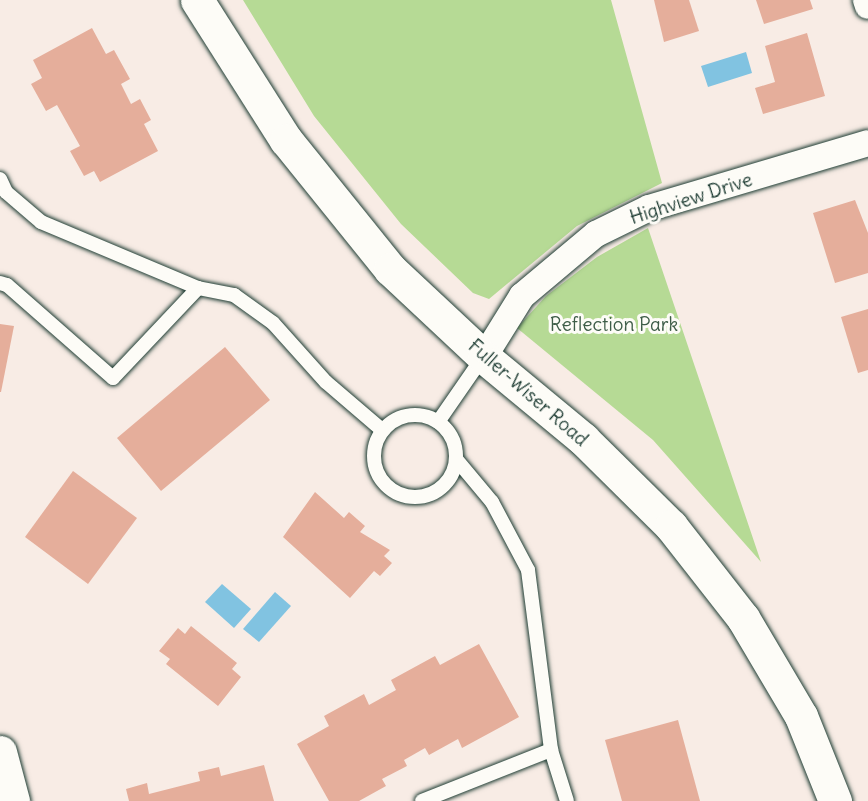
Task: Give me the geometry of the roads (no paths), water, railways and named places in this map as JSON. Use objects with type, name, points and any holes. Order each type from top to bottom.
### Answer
[{"type":"street","name":"Fuller-Wiser Road","points":[[197,0],[263,106],[346,218],[390,269],[484,357],[583,439],[671,526],[756,640],[801,716],[835,801]]},
{"type":"street","points":[[866,0],[868,6]]},
{"type":"street","name":"Highview Drive","points":[[484,357],[522,296],[596,234],[649,208],[868,144]]},
{"type":"street","points":[[0,752],[13,801]]},
{"type":"lane","points":[[0,179],[6,192],[41,222],[198,288],[234,295],[273,323],[326,382],[382,430]]},
{"type":"lane","points":[[0,283],[7,285],[113,378],[198,288]]},
{"type":"lane","points":[[438,422],[484,357]]},
{"type":"lane","points":[[402,416],[427,416],[438,422],[452,438],[456,459],[453,472],[434,493],[421,497],[400,494],[383,483],[376,470],[374,450],[382,430],[402,416]]},
{"type":"lane","points":[[456,459],[492,502],[528,570],[551,750],[567,801]]},
{"type":"lane","points":[[422,801],[551,750]]},
{"type":"water","points":[[746,52],[752,73],[708,87],[701,66]]},
{"type":"water","points":[[222,584],[251,609],[234,628],[205,602]]},
{"type":"water","points":[[275,592],[291,606],[259,642],[243,629]]},
{"type":"park label","name":"Reflection Park","points":[[614,325]]}]
